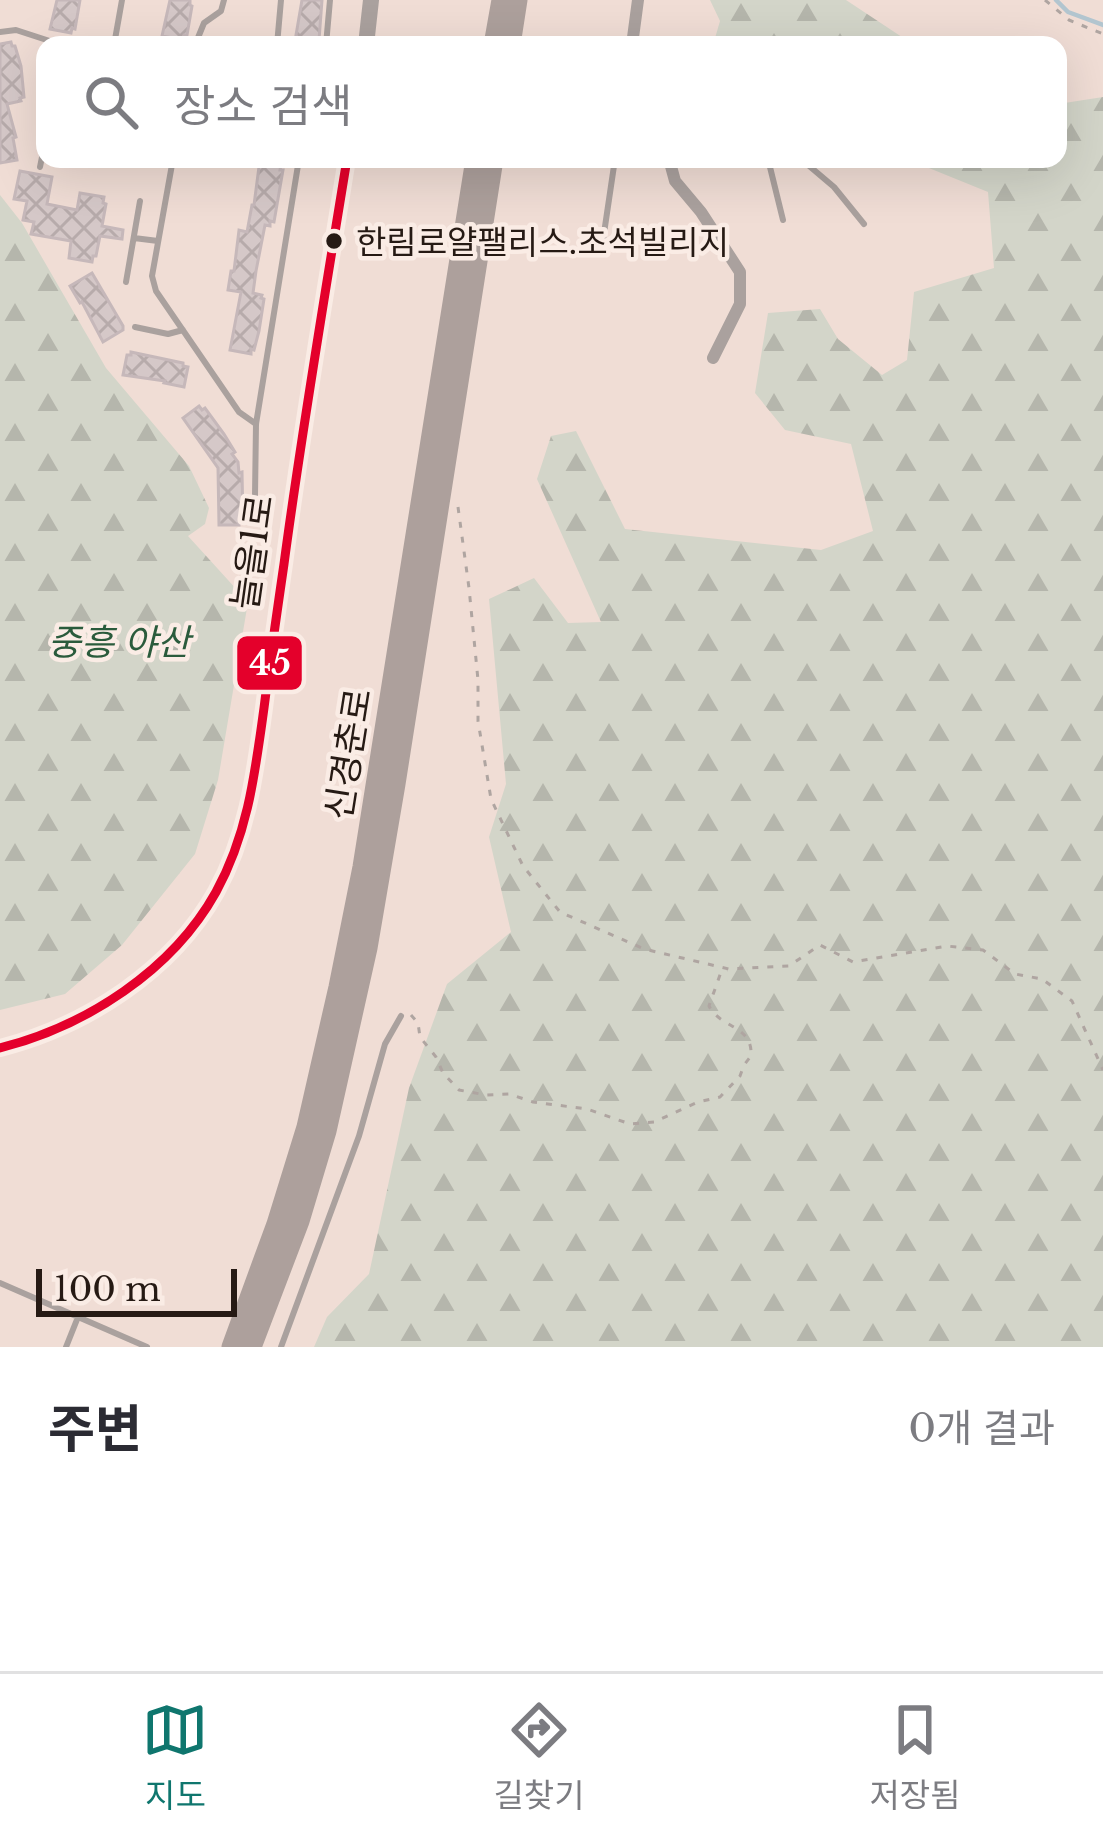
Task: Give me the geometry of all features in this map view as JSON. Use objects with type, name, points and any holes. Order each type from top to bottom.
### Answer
[{"type":"highway","points":[[496,36],[502,0]]},
{"type":"highway","points":[[511,36],[517,0]]},
{"type":"highway","name":"신경춘로","points":[[251,1347],[299,1221],[326,1131],[382,868],[475,168]]},
{"type":"highway","name":"신경춘로","points":[[232,1347],[277,1225],[323,1061],[421,566],[491,168]]},
{"type":"street","points":[[367,36],[371,0]]},
{"type":"street","points":[[633,36],[638,0]]},
{"type":"street","name":"늘을1로","points":[[0,1048],[37,1038],[88,1014],[135,983],[194,924],[232,860],[251,799],[346,168]]},
{"type":"street","points":[[671,168],[675,181],[740,272],[740,304],[713,358]]},
{"type":"lane","points":[[116,36],[122,0]]},
{"type":"lane","points":[[199,36],[204,23],[221,11],[224,0]]},
{"type":"lane","points":[[278,36],[281,0]]},
{"type":"lane","points":[[327,36],[330,0]]},
{"type":"lane","points":[[0,32],[36,37]]},
{"type":"lane","points":[[171,168],[152,276],[156,291],[239,412],[256,424]]},
{"type":"lane","points":[[255,495],[256,424],[297,168]]},
{"type":"lane","points":[[614,168],[603,240],[615,249]]},
{"type":"lane","points":[[770,168],[783,220]]},
{"type":"lane","points":[[812,168],[834,187],[863,224]]},
{"type":"lane","points":[[126,282],[140,201]]},
{"type":"lane","points":[[134,238],[158,242]]},
{"type":"lane","points":[[135,327],[168,334],[183,330]]},
{"type":"lane","points":[[281,1347],[359,1136],[385,1044],[401,1016]]},
{"type":"lane","points":[[0,1283],[148,1347]]},
{"type":"lane","points":[[66,1347],[78,1317]]},
{"type":"path","points":[[1045,0],[1070,20],[1103,34]]},
{"type":"path","points":[[462,536],[478,721],[491,799],[524,866],[560,912],[644,949],[729,969]]},
{"type":"path","points":[[401,1016],[415,1016],[420,1037],[459,1090],[509,1094],[640,1124],[720,1097],[752,1056],[750,1039],[714,1016],[709,1006],[721,972],[789,965],[820,945],[853,962],[947,946],[983,950],[1015,974],[1042,979],[1072,1001],[1103,1070]]},
{"type":"green space","points":[[710,0],[846,0],[900,36],[716,36],[720,21]]},
{"type":"green space","points":[[1103,97],[1103,1347],[314,1347],[327,1317],[369,1274],[409,1088],[447,984],[511,932],[489,837],[506,784],[489,599],[534,578],[568,623],[601,622],[537,479],[551,436],[576,431],[625,529],[821,550],[873,531],[851,444],[785,430],[755,393],[768,313],[820,309],[838,339],[882,375],[907,360],[914,292],[994,268],[988,192],[929,168],[1067,168],[1067,103]]},
{"type":"green space","name":"중흥 야산","points":[[0,195],[22,223],[106,368],[189,466],[209,508],[205,524],[188,536],[248,602],[218,780],[195,854],[122,945],[65,994],[0,1010]]},
{"type":"building","points":[[57,0],[80,0],[71,33],[50,29]]},
{"type":"building","points":[[170,0],[190,0],[187,35],[162,36]]},
{"type":"building","points":[[302,0],[322,0],[319,36],[296,36]]},
{"type":"building","points":[[11,42],[21,66],[24,97],[7,104],[17,160],[0,163],[0,44]]},
{"type":"building","points":[[259,168],[283,170],[274,222],[265,225],[256,271],[253,293],[264,299],[251,354],[230,350],[241,292],[228,290],[239,230],[247,232]]},
{"type":"building","points":[[20,171],[52,177],[47,204],[77,210],[80,193],[104,197],[102,226],[123,230],[122,239],[100,236],[92,262],[69,258],[71,241],[31,234],[34,222],[23,220],[27,201],[14,199]]},
{"type":"building","points":[[92,273],[123,326],[103,342],[70,286]]},
{"type":"building","points":[[131,352],[183,363],[188,367],[184,387],[123,375]]},
{"type":"building","points":[[199,406],[224,434],[242,472],[243,521],[239,525],[219,525],[218,468],[183,418]]},
{"type":"waterway","points":[[1056,0],[1068,12],[1103,25]]},
{"type":"transit line","name":"45","points":[[0,1048],[95,1010],[151,970],[198,920],[236,848],[257,756],[346,168]]},
{"type":"place","name":"한림로얄팰리스.초석빌리지","points":[[334,241]]}]
